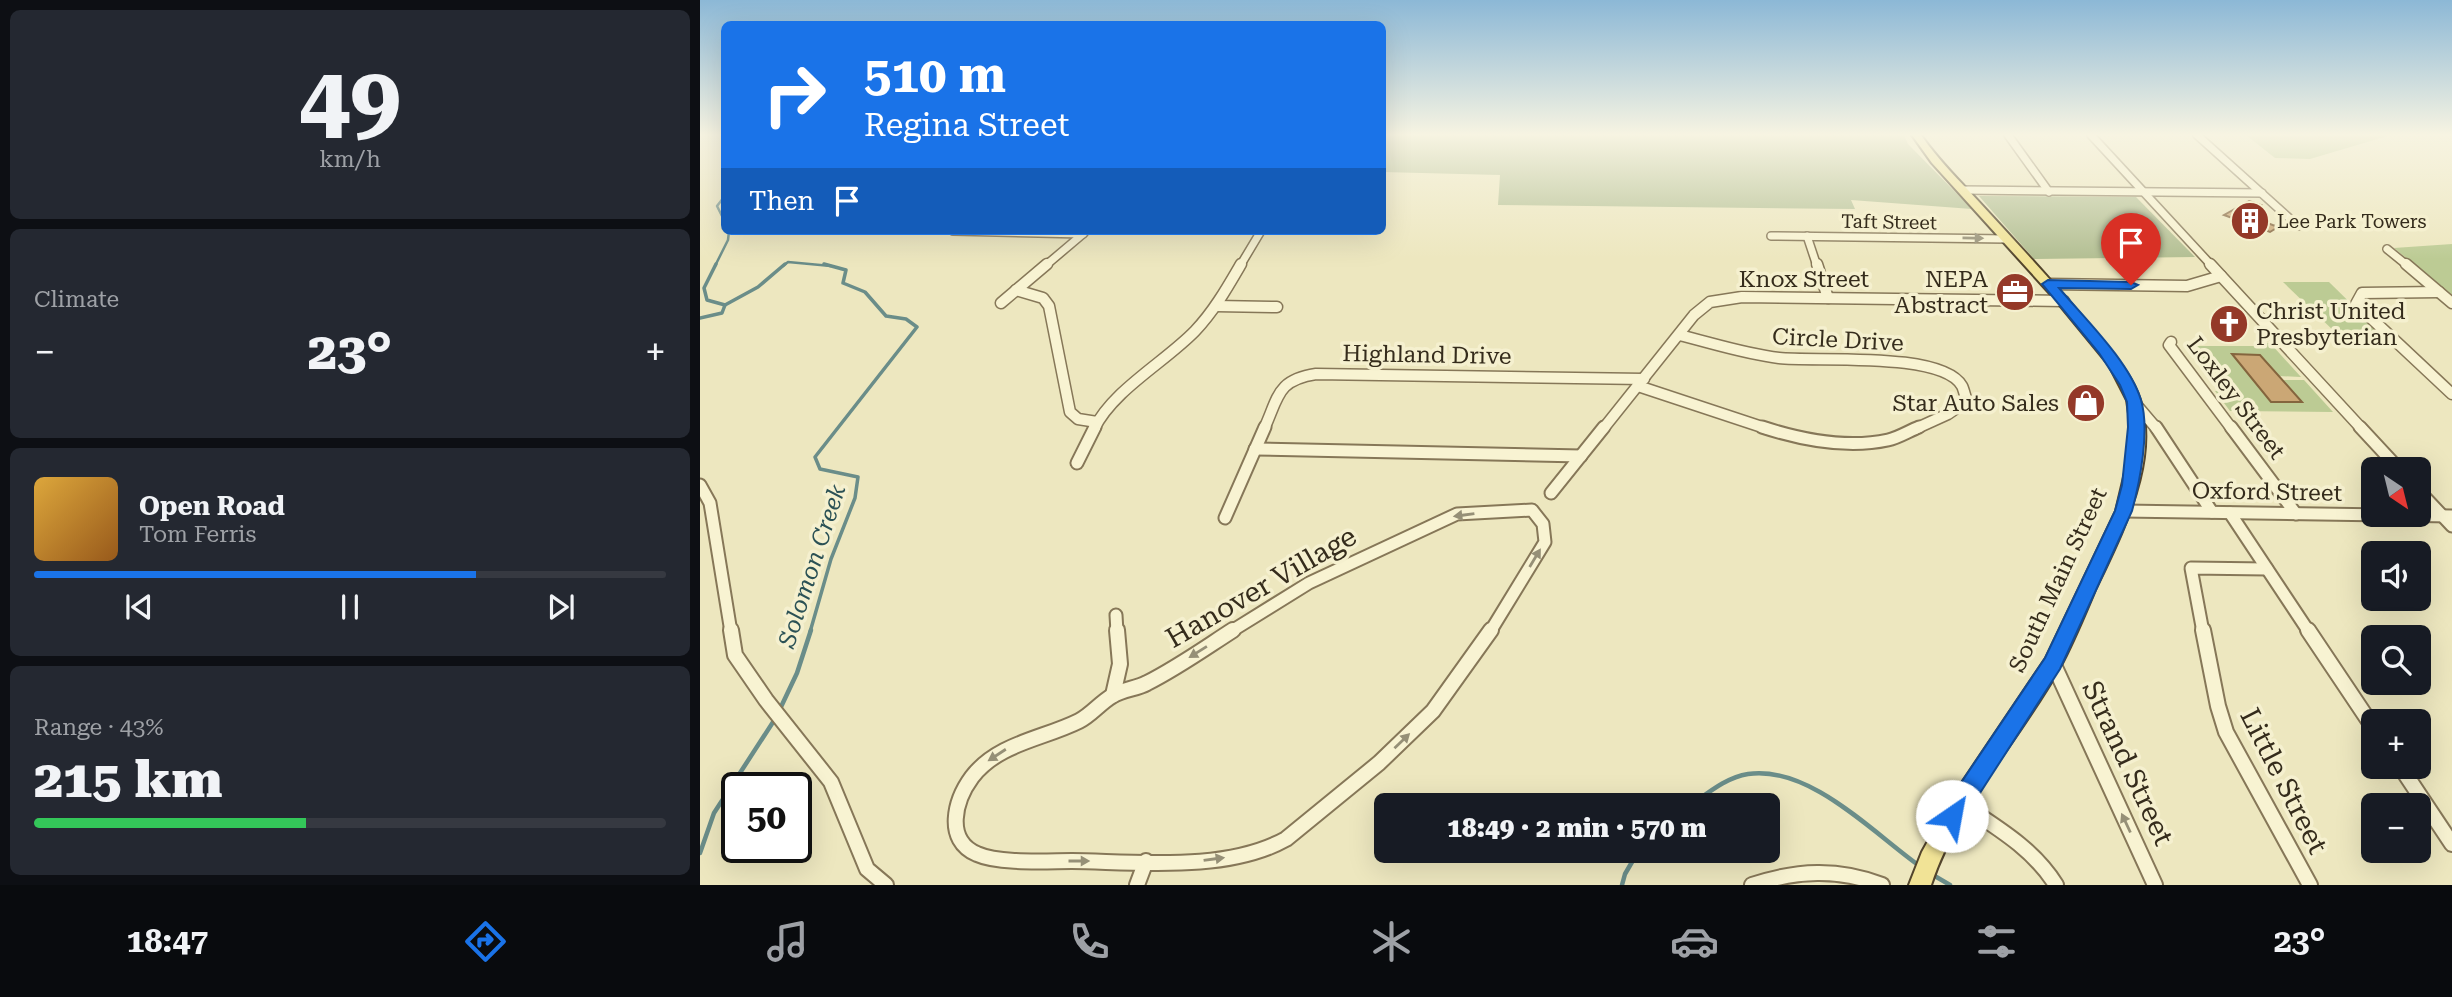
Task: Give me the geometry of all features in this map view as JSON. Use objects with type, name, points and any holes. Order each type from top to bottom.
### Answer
[{"type":"main road","name":"South Main Street","points":[[1920,882],[1929,859],[1960,803],[2053,663],[2124,511],[2134,457],[2134,402],[2127,385],[2104,350],[2064,301],[1951,176]]},
{"type":"street","points":[[2038,176],[2049,191]]},
{"type":"street","points":[[2129,176],[2388,457]]},
{"type":"street","points":[[2242,176],[2298,226]]},
{"type":"street","points":[[1963,190],[2262,194]]},
{"type":"street","points":[[1001,303],[1081,235]]},
{"type":"street","points":[[1077,463],[1097,422],[1133,384],[1194,332],[1216,306],[1259,235]]},
{"type":"street","name":"Taft Street","points":[[1771,236],[2007,239]]},
{"type":"street","points":[[1807,236],[1828,298]]},
{"type":"street","points":[[2387,249],[2452,303]]},
{"type":"street","points":[[2048,284],[2187,286],[2221,276]]},
{"type":"street","points":[[1016,290],[1043,298],[1049,306],[1070,412],[1078,419],[1097,422]]},
{"type":"street","points":[[2439,292],[2362,293],[2356,304],[2452,394]]},
{"type":"street","name":"Knox Street","points":[[1551,494],[1702,307],[1720,299],[2064,301]]},
{"type":"street","points":[[1216,306],[1278,307]]},
{"type":"street","name":"Circle Drive","points":[[1641,382],[1790,436],[1843,444],[1889,440],[1948,414],[1967,401],[1966,390],[1960,382],[1937,370],[1916,364],[1895,360],[1779,358],[1679,335]]},
{"type":"street","name":"Loxley Street","points":[[2171,342],[2169,345],[2296,514]]},
{"type":"street","name":"Highland Drive","points":[[1225,518],[1288,380],[1304,375],[1641,382]]},
{"type":"street","points":[[2134,402],[2153,423],[2211,512]]},
{"type":"street","points":[[1255,449],[1581,456]]},
{"type":"street","points":[[700,485],[710,503],[736,656],[766,700],[831,782],[867,869],[886,885]]},
{"type":"street","points":[[2431,501],[2448,516],[2452,526]]},
{"type":"street","name":"Hanover Village","points":[[1532,510],[1544,522],[1547,532],[1545,542],[1487,636],[1433,711],[1379,763],[1303,826],[1270,848],[1214,860],[1146,861],[1021,861],[978,855],[964,846],[956,831],[954,814],[972,777],[986,762],[1030,738],[1064,728],[1082,719],[1113,695],[1146,684],[1309,583],[1457,514],[1532,510]]},
{"type":"street","name":"Oxford Street","points":[[2124,511],[2448,516]]},
{"type":"street","points":[[2230,513],[2361,709]]},
{"type":"street","name":"Little Street","points":[[2267,569],[2191,568],[2218,706],[2226,732],[2310,885]]},
{"type":"street","points":[[1113,695],[1120,664],[1116,615]]},
{"type":"street","name":"Strand Street","points":[[2053,663],[2155,885]]},
{"type":"street","points":[[2409,779],[2452,844]]},
{"type":"street","points":[[1960,803],[2025,849],[2040,862],[2056,885]]},
{"type":"street","points":[[1137,885],[1146,861]]},
{"type":"street","points":[[1752,885],[1795,874],[1844,872],[1882,885]]},
{"type":"green space","points":[[1500,176],[1940,176],[1972,209],[1851,200],[1855,209],[1498,205]]},
{"type":"green space","points":[[1979,196],[2136,197],[2195,257],[2034,259]]},
{"type":"green space","points":[[2452,244],[2452,295],[2394,248]]},
{"type":"green space","points":[[2283,282],[2329,282],[2381,333],[2337,334]]},
{"type":"green space","points":[[2256,343],[2270,343],[2301,377],[2279,376],[2260,355],[2233,354],[2271,402],[2301,402],[2282,380],[2304,380],[2333,412],[2230,411],[2215,391],[2220,391],[2186,346],[2258,346]]},
{"type":"building","name":"Lee Park Towers","points":[[2249,201],[2261,205],[2246,215],[2278,227],[2270,232],[2224,215]]},
{"type":"building","points":[[2232,354],[2260,355],[2302,402],[2271,402]]},
{"type":"waterway","name":"Solomon Creek","points":[[721,201],[717,206],[721,214]]},
{"type":"waterway","name":"Solomon Creek","points":[[725,305],[707,300],[704,288],[729,235]]},
{"type":"waterway","name":"Solomon Creek","points":[[783,266],[788,262],[831,266]]},
{"type":"waterway","name":"Solomon Creek","points":[[725,305],[758,287],[785,264]]},
{"type":"waterway","name":"Solomon Creek","points":[[810,632],[831,559],[855,498],[858,477],[820,469],[815,457],[917,327],[906,319],[886,316],[865,292],[843,283],[846,270],[824,264]]},
{"type":"waterway","points":[[700,318],[722,313],[725,305]]},
{"type":"waterway","name":"Solomon Creek","points":[[780,709],[797,673],[811,630]]},
{"type":"waterway","name":"Solomon Creek","points":[[700,853],[714,813],[775,719]]},
{"type":"waterway","name":"Solomon Creek","points":[[1708,793],[1733,778],[1748,774],[1771,774],[1795,780],[1840,805],[1921,867]]},
{"type":"waterway","name":"Solomon Creek","points":[[1622,885],[1631,863]]},
{"type":"waterway","name":"Solomon Creek","points":[[1933,875],[1950,885]]},
{"type":"place","name":"Lee Park Towers","points":[[2250,221]]},
{"type":"place","name":"NEPA Abstract","points":[[2015,292]]},
{"type":"place","name":"Christ United Presbyterian","points":[[2229,324]]},
{"type":"place","name":"Star Auto Sales","points":[[2086,403]]},
{"type":"route","points":[[1952,816],[2053,663],[2124,511],[2131,485],[2136,427],[2134,402],[2127,385],[2104,350],[2048,284],[2131,285]]}]
